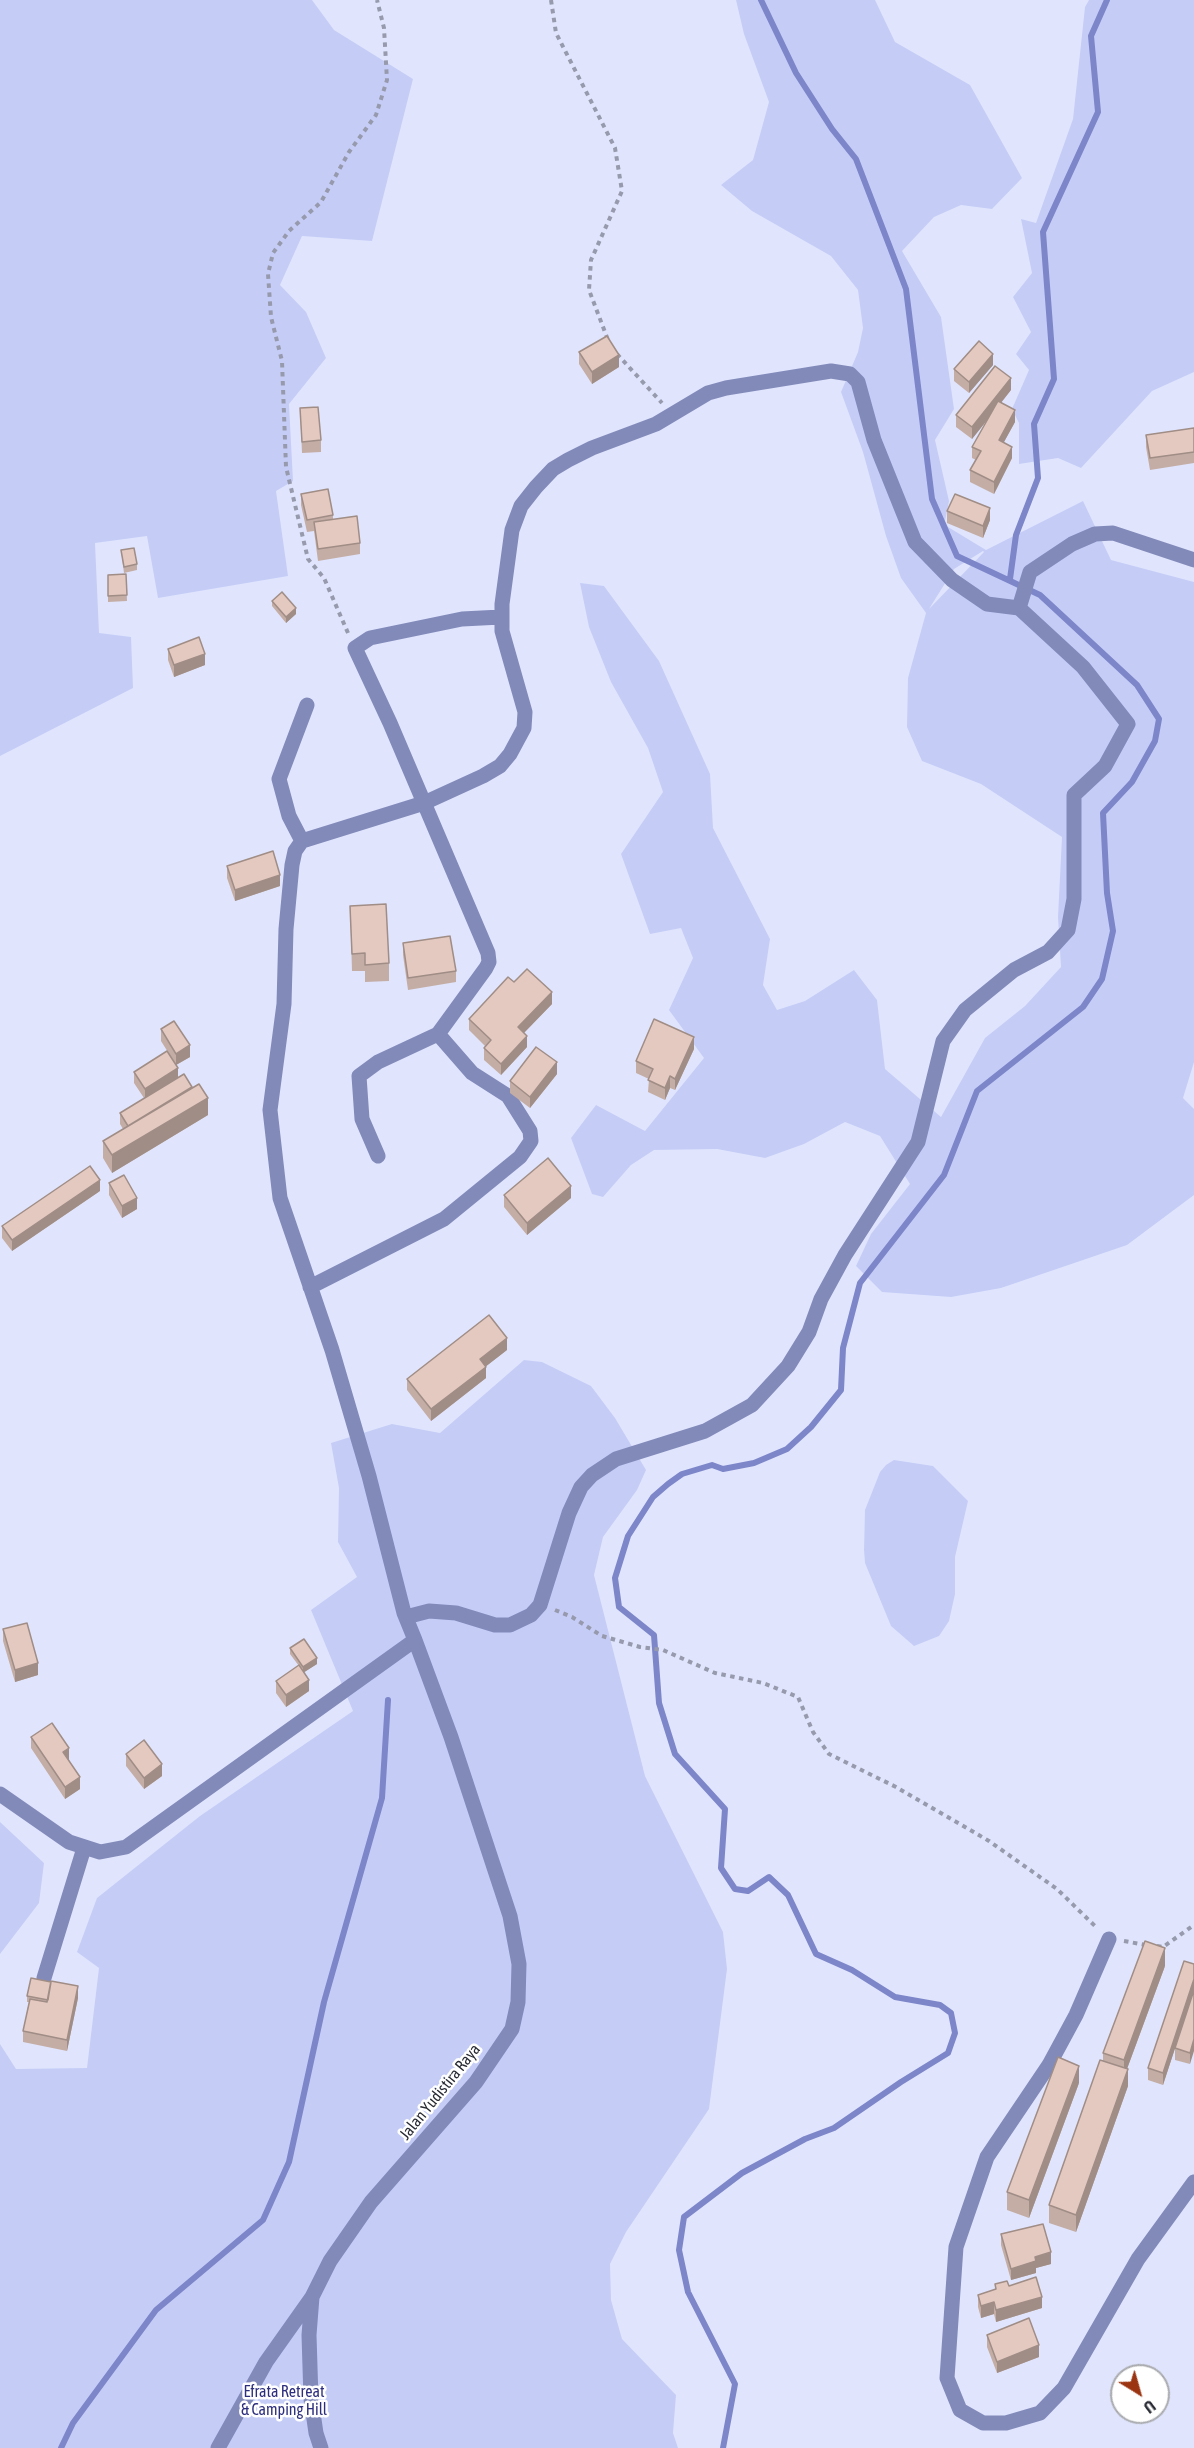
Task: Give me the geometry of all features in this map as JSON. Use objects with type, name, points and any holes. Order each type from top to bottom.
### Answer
[{"type":"street","points":[[307,705],[279,779],[289,816],[302,841],[424,803],[500,766],[514,748],[524,728],[525,712],[501,617],[512,530],[521,506],[536,487],[553,469],[568,460],[672,416],[701,397],[726,388],[831,371],[852,375],[858,382],[874,440],[915,542],[952,580],[987,604],[1021,602],[1083,667],[1128,724],[1105,766],[1074,795],[1074,899],[1068,930],[1048,952],[1014,970],[964,1010],[943,1041],[918,1142],[845,1255],[821,1299],[809,1332],[788,1366],[752,1405],[705,1431],[616,1459],[592,1474],[581,1487],[569,1513],[540,1605],[531,1615],[510,1624],[495,1625],[456,1613],[429,1611],[406,1617]]},
{"type":"street","points":[[1021,602],[1030,572],[1076,541],[1095,534],[1113,534],[1194,560]]},
{"type":"street","points":[[378,1156],[362,1119],[359,1076],[378,1062],[438,1034],[489,962],[488,953],[424,803],[355,648],[369,638],[462,619],[501,617]]},
{"type":"street","name":"Jalan Yudistira Raya","points":[[302,841],[295,851],[292,865],[286,929],[284,1004],[270,1110],[280,1198],[369,1476],[406,1617],[452,1737],[510,1916],[519,1964],[518,2002],[512,2029],[476,2082],[371,2202],[330,2261],[312,2297],[309,2335],[311,2399],[321,2448]]},
{"type":"street","points":[[310,1287],[444,1219],[520,1157],[531,1141],[530,1131],[508,1096],[472,1072],[438,1034]]},
{"type":"street","points":[[0,1794],[69,1842],[84,1848],[114,1851],[137,1840],[415,1640]]},
{"type":"street","points":[[44,1978],[84,1848]]},
{"type":"street","points":[[1109,1939],[1065,2035],[987,2157],[956,2247],[947,2378],[960,2410],[983,2423],[1005,2423],[1040,2413],[1064,2388],[1138,2259],[1194,2182]]},
{"type":"street","points":[[218,2448],[266,2362],[312,2297]]},
{"type":"path","points":[[355,648],[324,578],[308,559],[286,467],[282,361],[271,317],[268,274],[278,245],[289,231],[321,202],[349,152],[376,115],[387,81],[384,28],[377,0]]},
{"type":"path","points":[[551,0],[556,33],[615,148],[622,191],[591,260],[589,290],[610,347],[638,374],[672,416]]},
{"type":"path","points":[[540,1605],[572,1617],[603,1636],[640,1647],[663,1650],[715,1673],[763,1683],[798,1697],[813,1732],[829,1754],[896,1787],[989,1841],[1057,1889],[1109,1939],[1163,1947],[1194,1925]]},
{"type":"green space","points":[[0,0],[312,0],[334,30],[413,79],[372,241],[302,236],[280,285],[306,312],[326,358],[289,404],[293,481],[276,491],[288,576],[158,598],[147,536],[95,543],[99,633],[131,637],[133,688],[0,756]]},
{"type":"green space","points":[[736,0],[875,0],[895,42],[970,85],[1022,178],[992,209],[961,205],[934,217],[902,251],[941,317],[954,409],[935,440],[949,501],[945,521],[948,527],[986,550],[1083,501],[1111,560],[1194,582],[1194,1062],[1183,1098],[1194,1109],[1194,1195],[1127,1245],[1001,1288],[951,1297],[882,1292],[856,1266],[871,1234],[910,1184],[880,1136],[845,1122],[804,1144],[765,1158],[717,1149],[654,1150],[631,1165],[603,1197],[592,1194],[571,1138],[596,1105],[645,1131],[704,1058],[669,1010],[693,958],[681,928],[650,934],[621,854],[663,792],[648,748],[611,682],[589,627],[580,583],[604,586],[659,661],[710,774],[713,828],[770,939],[763,985],[777,1010],[805,1001],[854,970],[877,1000],[885,1069],[941,1117],[985,1038],[1025,1006],[1061,967],[1058,917],[1062,837],[981,784],[922,761],[907,727],[908,678],[926,613],[901,578],[886,536],[863,452],[841,392],[858,352],[863,328],[858,290],[831,256],[752,211],[721,185],[753,160],[769,102],[744,34]],"holes":[[[984,552],[929,609],[954,569]]]},
{"type":"green space","points":[[1089,0],[1194,0],[1194,372],[1152,391],[1081,468],[1058,458],[1019,464],[1019,423],[1012,409],[1029,370],[1016,354],[1031,332],[1013,297],[1032,273],[1021,219],[1036,223],[1073,119],[1085,7]]},
{"type":"green space","name":"Efrata Retreat & Camping Hill","points":[[524,1360],[542,1362],[591,1386],[615,1418],[646,1470],[637,1490],[603,1537],[594,1575],[645,1776],[723,1932],[727,1969],[709,2109],[626,2232],[610,2264],[611,2300],[622,2339],[676,2395],[673,2433],[678,2448],[0,2448],[0,2044],[16,2069],[87,2068],[99,1968],[77,1952],[97,1898],[200,1816],[353,1711],[311,1610],[357,1577],[338,1542],[339,1488],[331,1443],[392,1424],[440,1433]]},
{"type":"green space","points":[[894,1460],[933,1466],[968,1501],[955,1557],[955,1594],[949,1621],[939,1636],[914,1646],[891,1626],[865,1563],[865,1510],[880,1472]]},
{"type":"green space","points":[[0,1822],[44,1863],[39,1903],[0,1954]]},
{"type":"building","points":[[607,336],[619,355],[592,372],[579,352]]},
{"type":"building","points":[[979,341],[993,354],[969,382],[954,369]]},
{"type":"building","points":[[995,366],[1011,378],[972,427],[956,415]]},
{"type":"building","points":[[998,401],[1015,410],[999,440],[1012,447],[994,482],[970,470],[981,451],[972,447]]},
{"type":"building","points":[[318,407],[321,440],[302,442],[300,408]]},
{"type":"building","points":[[1194,428],[1194,452],[1150,458],[1146,435]]},
{"type":"building","points":[[328,489],[333,515],[307,520],[301,494]]},
{"type":"building","points":[[955,494],[990,508],[983,526],[947,511]]},
{"type":"building","points":[[357,516],[360,543],[318,549],[314,522]]},
{"type":"building","points":[[134,548],[137,564],[124,567],[121,550]]},
{"type":"building","points":[[126,574],[127,595],[108,596],[108,575]]},
{"type":"building","points":[[282,592],[296,608],[286,617],[272,601]]},
{"type":"building","points":[[199,637],[205,654],[174,665],[168,649]]},
{"type":"building","points":[[273,851],[280,875],[235,890],[227,866]]},
{"type":"building","points":[[386,904],[389,963],[365,965],[365,953],[352,954],[350,906]]},
{"type":"building","points":[[450,936],[456,971],[408,978],[403,943]]},
{"type":"building","points":[[527,969],[552,992],[518,1027],[527,1036],[501,1064],[484,1048],[491,1040],[469,1019],[508,977],[514,982]]},
{"type":"building","points":[[654,1019],[694,1037],[675,1079],[670,1076],[665,1088],[648,1080],[653,1069],[636,1061]]},
{"type":"building","points":[[174,1021],[190,1045],[176,1054],[161,1029]]},
{"type":"building","points":[[536,1047],[557,1062],[530,1097],[510,1081]]},
{"type":"building","points":[[167,1051],[178,1068],[145,1089],[134,1072]]},
{"type":"building","points":[[184,1074],[192,1087],[128,1126],[120,1113]]},
{"type":"building","points":[[199,1084],[208,1098],[112,1155],[103,1141]]},
{"type":"building","points":[[548,1158],[571,1186],[527,1223],[504,1195]]},
{"type":"building","points":[[90,1166],[100,1180],[12,1240],[2,1226]]},
{"type":"building","points":[[124,1175],[137,1198],[122,1206],[109,1183]]},
{"type":"building","points":[[489,1315],[507,1338],[480,1359],[486,1367],[431,1409],[407,1379]]},
{"type":"building","points":[[27,1623],[38,1663],[15,1670],[3,1629]]},
{"type":"building","points":[[304,1639],[317,1658],[303,1667],[290,1648]]},
{"type":"building","points":[[299,1665],[309,1680],[286,1695],[276,1681]]},
{"type":"building","points":[[52,1723],[69,1748],[63,1752],[80,1777],[65,1787],[31,1737]]},
{"type":"building","points":[[144,1740],[162,1764],[144,1778],[126,1754]]},
{"type":"building","points":[[1145,1941],[1165,1948],[1124,2060],[1103,2053]]},
{"type":"building","points":[[1184,1961],[1194,1964],[1194,1979],[1163,2073],[1148,2068]]},
{"type":"building","points":[[31,1978],[51,1982],[48,2000],[27,1996]]},
{"type":"building","points":[[51,1981],[78,1986],[67,2040],[23,2031],[30,1999],[47,2002]]},
{"type":"building","points":[[1194,1990],[1194,2039],[1190,2053],[1175,2048]]},
{"type":"building","points":[[1058,2057],[1079,2066],[1029,2200],[1007,2192]]},
{"type":"building","points":[[1100,2060],[1128,2069],[1076,2215],[1049,2205]]},
{"type":"building","points":[[1043,2224],[1051,2252],[1035,2257],[1036,2261],[1011,2269],[1001,2234]]},
{"type":"building","points":[[1036,2277],[1042,2297],[996,2310],[994,2302],[981,2306],[978,2295],[996,2289],[995,2284],[1007,2281],[1009,2286]]},
{"type":"building","points":[[1029,2318],[1039,2345],[997,2362],[987,2335]]},
{"type":"waterway","points":[[723,2448],[735,2384],[688,2292],[679,2250],[684,2217],[742,2173],[805,2139],[834,2128],[948,2053],[955,2033],[951,2013],[940,2005],[895,1997],[852,1970],[816,1954],[788,1895],[769,1877],[748,1891],[735,1889],[721,1868],[725,1809],[675,1754],[659,1703],[654,1635],[619,1607],[615,1578],[628,1536],[653,1497],[668,1484],[682,1474],[712,1465],[723,1469],[754,1463],[787,1449],[811,1427],[841,1390],[843,1348],[860,1283],[944,1175],[977,1091],[1083,1007],[1102,979],[1113,931],[1107,893],[1103,813],[1132,782],[1155,741],[1159,719],[1137,685],[1040,595],[957,556],[932,499],[906,289],[856,159],[832,129],[796,73],[761,0]]},
{"type":"waterway","points":[[1010,579],[1016,535],[1038,478],[1034,424],[1054,379],[1043,232],[1098,112],[1091,36],[1107,0]]},
{"type":"waterway","points":[[61,2448],[73,2423],[156,2310],[263,2220],[289,2162],[324,2002],[382,1798],[388,1700]]}]
